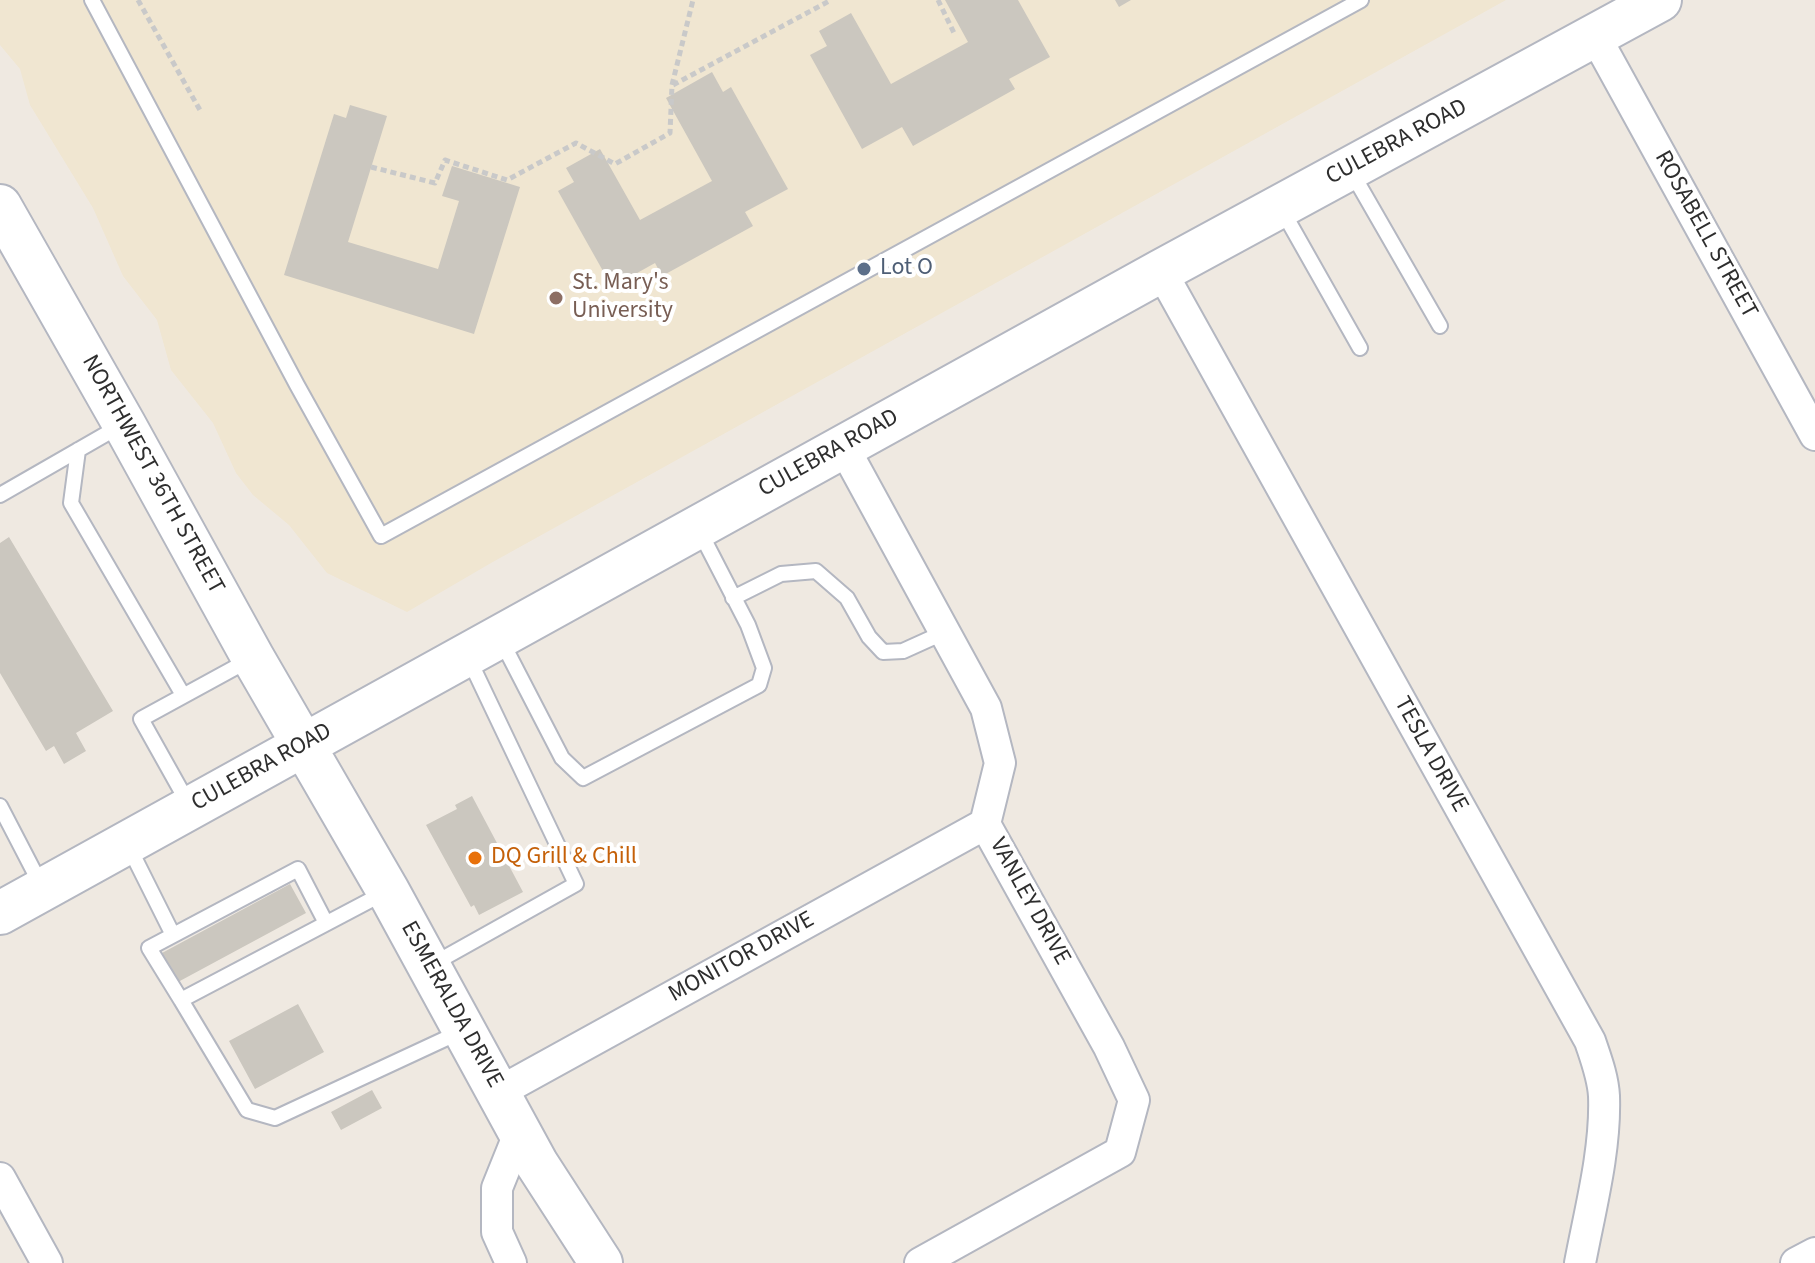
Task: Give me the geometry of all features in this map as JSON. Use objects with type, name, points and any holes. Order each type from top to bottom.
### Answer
[{"type":"main road","name":"CULEBRA ROAD","points":[[0,913],[1161,271],[1660,0]]},
{"type":"main road","name":"NORTHWEST 36TH STREET","points":[[0,206],[303,745]]},
{"type":"main road","name":"ESMERALDA DRIVE","points":[[303,745],[388,891],[537,1164],[601,1263]]},
{"type":"street","name":"ROSABELL STREET","points":[[1595,36],[1815,435]]},
{"type":"street","name":"TESLA DRIVE","points":[[1161,271],[1590,1041],[1599,1066],[1604,1095],[1600,1155],[1580,1263]]},
{"type":"street","name":"VANLEY DRIVE","points":[[843,446],[986,708],[1000,763],[985,824],[1109,1047],[1134,1100],[1120,1152],[920,1263]]},
{"type":"street","name":"MONITOR DRIVE","points":[[499,1092],[985,824]]},
{"type":"street","points":[[511,1263],[497,1232],[497,1188],[520,1131]]},
{"type":"street","points":[[0,1178],[47,1263]]},
{"type":"street","points":[[1796,1263],[1815,1253]]},
{"type":"lane","points":[[92,0],[381,536],[1361,0]]},
{"type":"lane","points":[[1349,169],[1440,326]]},
{"type":"lane","points":[[1280,207],[1360,348]]},
{"type":"lane","points":[[0,495],[124,424]]},
{"type":"lane","points":[[78,450],[71,503],[183,695]]},
{"type":"lane","points":[[483,645],[562,758],[583,778],[759,685],[764,668],[748,625],[698,526]]},
{"type":"lane","points":[[733,598],[781,574],[816,571],[847,598],[869,637],[883,652],[903,651],[945,632]]},
{"type":"lane","points":[[429,966],[576,884],[483,645]]},
{"type":"lane","points":[[190,807],[141,719],[253,658]]},
{"type":"lane","points":[[0,806],[43,889]]},
{"type":"lane","points":[[127,843],[173,935]]},
{"type":"lane","points":[[326,923],[298,869],[149,948],[247,1110],[275,1118],[464,1029]]},
{"type":"lane","points":[[181,1000],[388,891]]},
{"type":"path","points":[[138,0],[201,112]]},
{"type":"path","points":[[371,167],[435,183],[445,160],[507,180],[576,143],[615,164],[670,133],[672,85],[693,0]]},
{"type":"path","points":[[672,85],[831,0]]},
{"type":"path","points":[[938,0],[954,33]]},
{"type":"shaded area","name":"St. Mary's University","points":[[0,0],[1506,0],[407,612],[327,573],[289,525],[253,495],[236,473],[213,423],[171,370],[157,320],[123,276],[93,208],[30,105],[20,69],[0,45]]},
{"type":"building","points":[[945,0],[1018,0],[1050,57],[1009,79],[1015,89],[913,146],[902,127],[862,149],[810,55],[827,46],[819,31],[851,13],[891,84],[968,42]]},
{"type":"building","points":[[1115,0],[1131,0],[1119,7]]},
{"type":"building","points":[[712,72],[723,92],[731,87],[788,189],[745,212],[753,226],[662,276],[655,263],[612,287],[558,191],[574,182],[566,168],[600,149],[640,220],[712,181],[666,98]]},
{"type":"building","points":[[350,105],[387,116],[348,242],[438,269],[459,201],[442,196],[452,166],[520,187],[474,334],[284,275],[334,114],[346,118]]},
{"type":"building","points":[[9,537],[113,711],[76,733],[86,751],[64,764],[54,746],[46,751],[0,673],[0,543]]},
{"type":"building","name":"DQ Grill & Chill","points":[[472,796],[523,892],[479,915],[474,905],[471,907],[426,825],[457,809],[455,805]]},
{"type":"building","points":[[290,884],[306,913],[178,982],[162,953]]},
{"type":"building","points":[[298,1004],[324,1052],[255,1089],[229,1041]]},
{"type":"building","points":[[372,1090],[382,1108],[341,1130],[331,1112]]},
{"type":"place","name":"Lot O","points":[[864,269]]},
{"type":"place","name":"St. Mary's University","points":[[556,298]]},
{"type":"place","name":"DQ Grill & Chill","points":[[475,858]]}]
